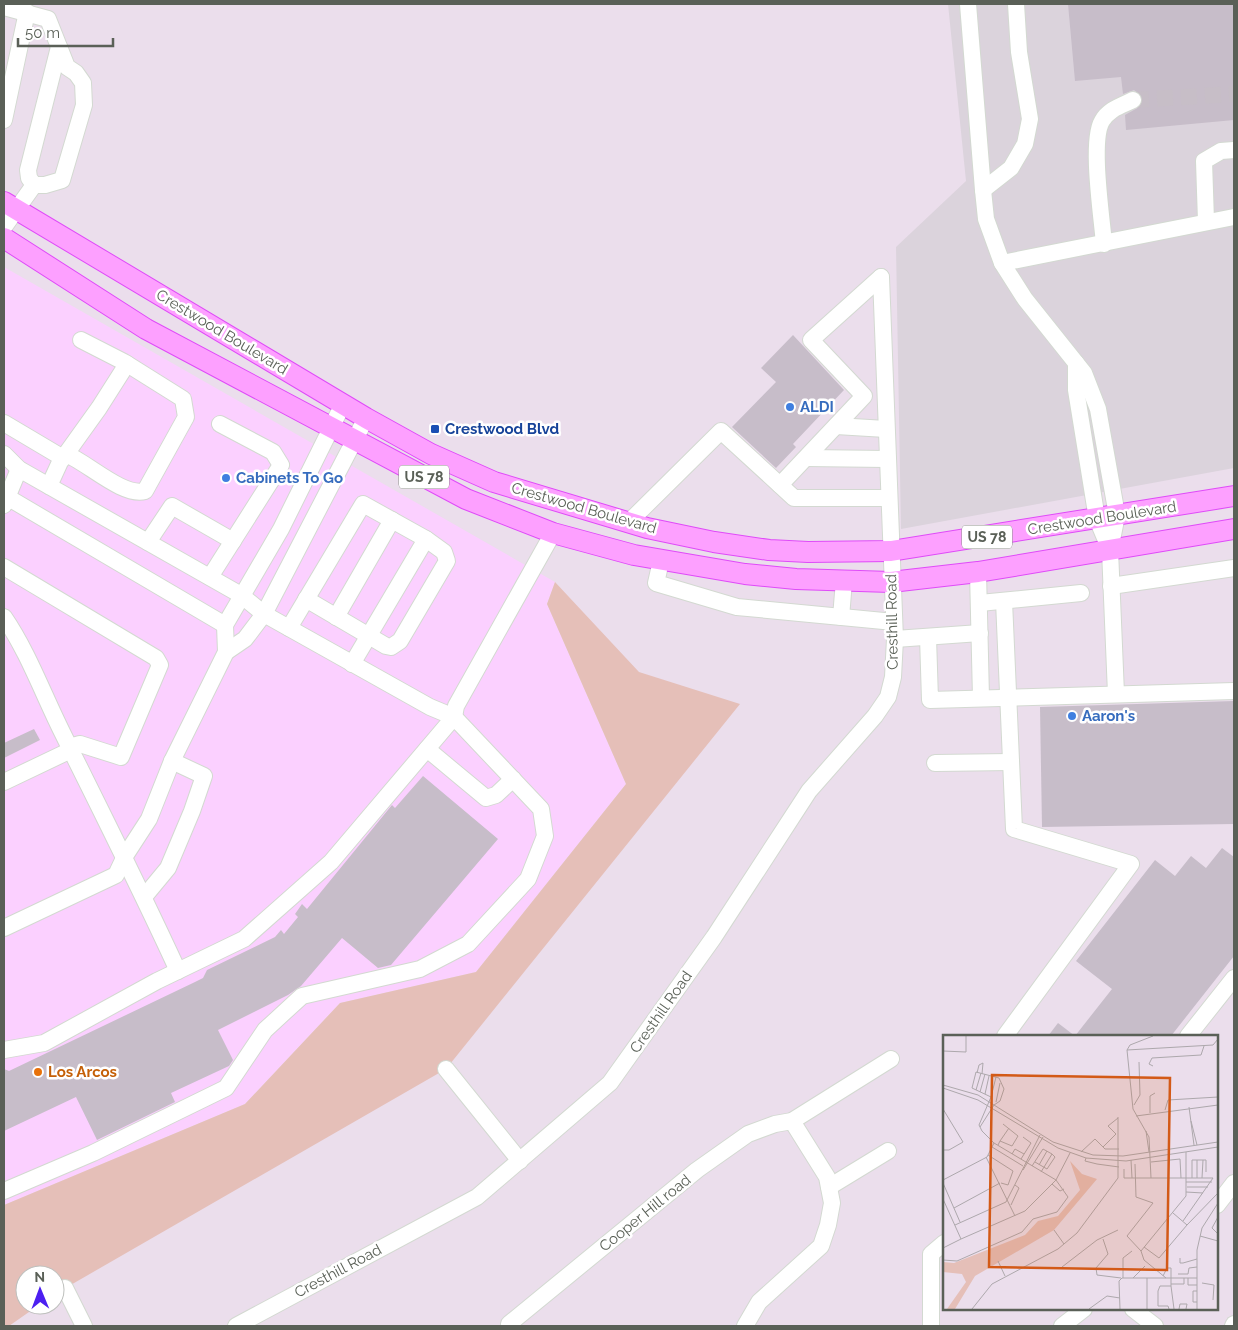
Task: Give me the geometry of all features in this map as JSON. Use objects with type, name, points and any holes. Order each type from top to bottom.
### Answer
[{"type":"main road","name":"Crestwood Boulevard","points":[[10,205],[366,418],[431,454],[494,482],[669,532],[769,550],[850,553],[891,551],[1234,496]]},
{"type":"main road","name":"Crestwood Boulevard","points":[[4,238],[146,329],[466,499],[553,533],[661,561],[745,574],[844,581],[891,582],[978,572],[1234,530]]},
{"type":"main road","points":[[1139,546],[1176,532],[1234,518]]},
{"type":"main road","points":[[661,561],[669,532]]},
{"type":"street","points":[[968,4],[986,219],[1002,262],[1025,299],[1084,373],[1094,395],[1117,515],[1110,550],[1116,694]]},
{"type":"street","points":[[983,190],[1011,168],[1025,144],[1030,118],[1019,52],[1016,4]]},
{"type":"street","points":[[4,7],[48,19],[67,67],[76,73],[83,83],[84,105],[62,180],[45,186],[34,185],[10,205],[4,227]]},
{"type":"street","points":[[4,120],[27,12]]},
{"type":"street","points":[[34,185],[29,178],[28,170],[59,47]]},
{"type":"street","points":[[1104,244],[1097,152],[1101,122],[1111,110],[1133,100]]},
{"type":"street","points":[[1206,222],[1204,161],[1221,151],[1234,150]]},
{"type":"street","points":[[1002,262],[1104,244],[1234,217]]},
{"type":"street","name":"Cresthill Road","points":[[236,1326],[477,1197],[610,1084],[714,937],[809,791],[875,716],[888,697],[893,677],[895,639],[891,582],[880,277],[811,340],[864,396],[836,426]]},
{"type":"street","points":[[4,423],[65,456],[82,460],[103,478],[136,493],[145,491],[186,417],[183,399],[127,364],[81,340]]},
{"type":"street","points":[[1076,363],[1076,390],[1097,519],[1110,550]]},
{"type":"street","points":[[49,486],[65,456],[100,408],[127,364]]},
{"type":"street","points":[[4,928],[116,875],[125,856],[149,820],[172,761],[226,652],[225,625],[281,529],[343,404]]},
{"type":"street","points":[[226,652],[245,639],[264,614],[366,418]]},
{"type":"street","points":[[210,577],[281,465],[273,452],[220,424]]},
{"type":"street","points":[[780,486],[836,426],[886,429]]},
{"type":"street","points":[[629,522],[721,431],[794,498],[889,498]]},
{"type":"street","points":[[4,454],[19,469],[241,595],[264,614],[430,707],[454,717],[542,810],[545,836],[528,879],[468,944],[420,969],[302,996],[265,1030],[226,1088],[93,1153],[4,1191]]},
{"type":"street","points":[[806,458],[887,459]]},
{"type":"street","points":[[19,469],[6,501],[225,625]]},
{"type":"street","points":[[289,628],[306,599],[363,504],[426,540],[444,552],[447,558],[400,641],[391,647],[368,636],[306,599]]},
{"type":"street","points":[[148,542],[172,506],[234,541]]},
{"type":"street","points":[[336,617],[392,520]]},
{"type":"street","points":[[4,1050],[44,1043],[178,971],[244,939],[332,862],[454,717],[456,706],[553,533]]},
{"type":"street","points":[[352,664],[426,540]]},
{"type":"street","points":[[661,561],[656,583],[737,607],[894,622]]},
{"type":"street","points":[[4,567],[156,658],[160,665],[121,757],[80,744],[4,782]]},
{"type":"street","points":[[1111,586],[1234,568]]},
{"type":"street","points":[[978,572],[981,698]]},
{"type":"street","points":[[841,617],[844,581]]},
{"type":"street","points":[[980,604],[1081,593]]},
{"type":"street","points":[[1004,600],[1014,829],[1131,864],[1006,1035]]},
{"type":"street","points":[[4,617],[14,632],[70,749],[125,856],[178,971]]},
{"type":"street","points":[[895,639],[980,633]]},
{"type":"street","points":[[928,637],[930,700],[1234,691]]},
{"type":"street","points":[[427,749],[486,798],[496,795],[513,779]]},
{"type":"street","points":[[144,897],[168,868],[192,811],[204,776],[172,761]]},
{"type":"street","points":[[935,763],[1011,762]]},
{"type":"street","points":[[1189,1035],[1234,978]]},
{"type":"street","name":"Cooper Hill road","points":[[509,1324],[697,1170],[748,1134],[775,1124],[792,1121],[891,1060]]},
{"type":"street","points":[[446,1069],[520,1161]]},
{"type":"street","points":[[745,1326],[759,1302],[821,1246],[828,1225],[832,1203],[827,1177],[792,1121]]},
{"type":"street","points":[[829,1187],[888,1151]]},
{"type":"street","points":[[1218,1204],[1234,1183]]},
{"type":"street","points":[[931,1326],[931,1254],[943,1244]]},
{"type":"street","points":[[65,1288],[84,1326]]},
{"type":"street","points":[[1062,1326],[1083,1310]]},
{"type":"street","points":[[1134,1310],[1155,1326]]},
{"type":"shaded area","points":[[948,4],[1234,4],[1234,468],[901,529],[896,247],[966,181]]},
{"type":"shaded area","points":[[4,267],[555,582],[547,604],[626,784],[476,972],[340,1003],[245,1104],[4,1205]]},
{"type":"shaded area","points":[[555,582],[639,672],[740,704],[446,1069],[65,1288],[65,1265],[15,1265],[15,1315],[25,1315],[9,1326],[4,1326],[4,1205],[245,1104],[340,1003],[476,972],[626,784],[547,604]]},
{"type":"building","points":[[1068,4],[1234,4],[1234,120],[1126,130],[1125,115],[1141,106],[1142,96],[1134,90],[1123,94],[1121,77],[1075,81]]},
{"type":"building","name":"ALDI","points":[[793,335],[844,390],[793,444],[796,447],[776,468],[732,427],[776,382],[761,368]]},
{"type":"building","points":[[1234,701],[1234,824],[1042,827],[1040,707]]},
{"type":"building","points":[[34,729],[40,740],[4,758],[4,743]]},
{"type":"building","points":[[423,776],[498,839],[391,965],[378,968],[342,938],[301,986],[288,995],[218,1030],[233,1060],[229,1066],[171,1093],[175,1102],[97,1140],[76,1097],[4,1131],[4,1069],[9,1071],[203,978],[207,970],[275,937],[281,930],[284,934],[298,917],[295,914],[302,904],[307,909],[392,805],[395,808]]},
{"type":"building","points":[[1222,848],[1234,857],[1234,956],[1172,1035],[1076,1035],[1112,989],[1076,961],[1155,860],[1175,876],[1191,856],[1206,868]]},
{"type":"building","points":[[1058,1023],[1074,1035],[1049,1035]]},
{"type":"tunnel","points":[[1133,100],[1234,94]]},
{"type":"place","name":"ALDI","points":[[790,407]]},
{"type":"place","name":"Crestwood Blvd","points":[[435,429]]},
{"type":"place","name":"Cabinets To Go","points":[[226,478]]},
{"type":"place","name":"Aaron's","points":[[1072,716]]},
{"type":"place","name":"Los Arcos","points":[[38,1072]]}]
